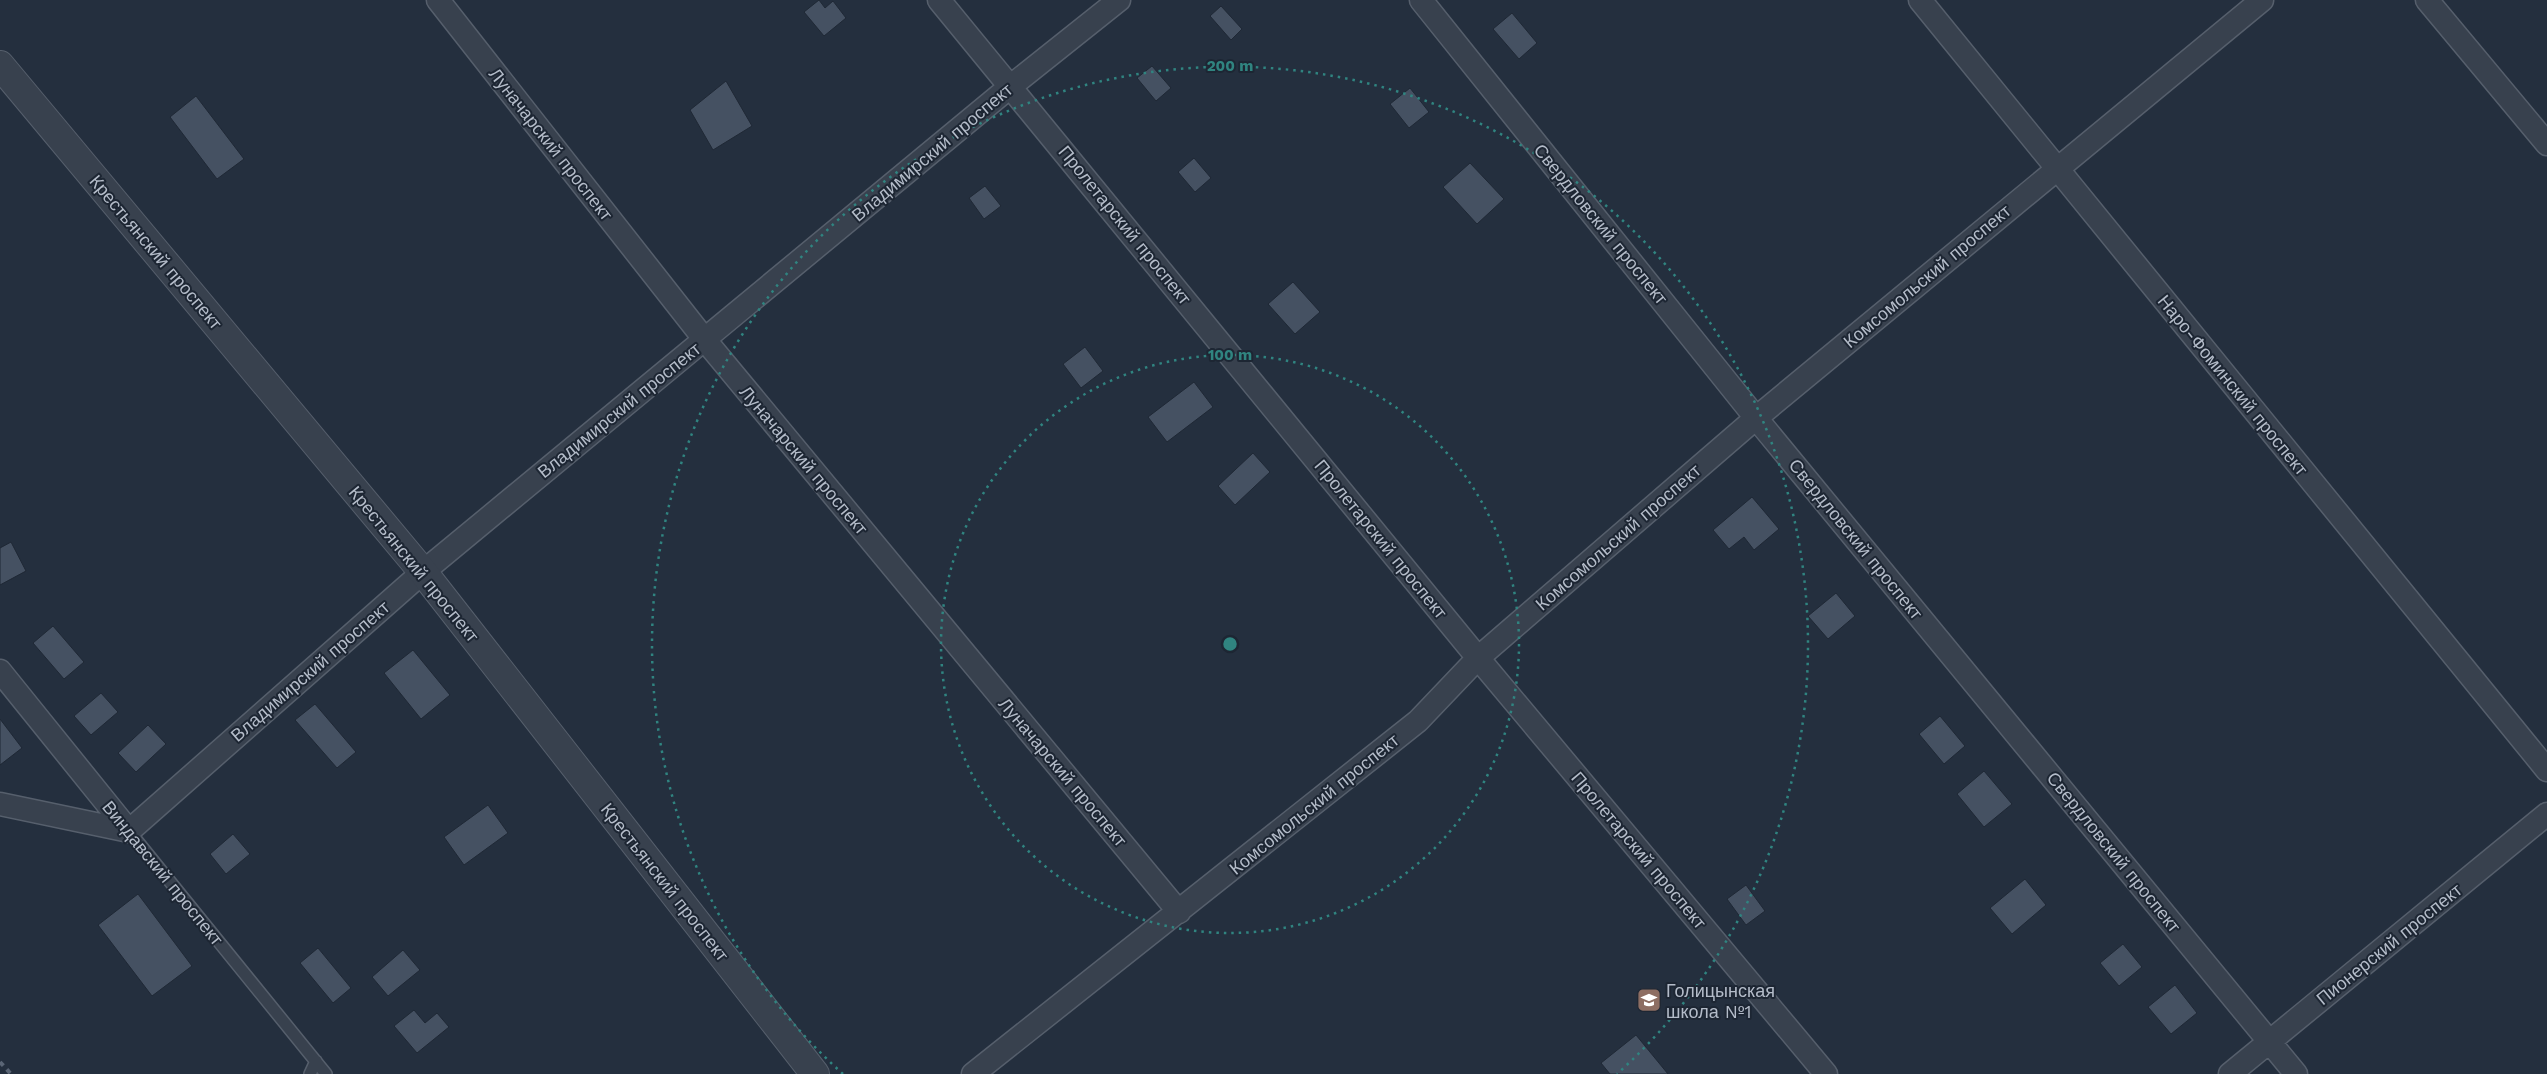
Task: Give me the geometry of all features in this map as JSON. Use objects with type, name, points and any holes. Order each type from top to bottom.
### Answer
[{"type":"street","name":"Луначарский проспект","points":[[438,0],[705,340],[1179,912]]},
{"type":"street","name":"Пролетарский проспект","points":[[939,0],[1478,658],[1826,1074]]},
{"type":"street","name":"Владимирский проспект","points":[[128,831],[422,572],[1011,86],[1119,0]]},
{"type":"street","name":"Свердловский проспект","points":[[1421,0],[1756,418],[2296,1074]]},
{"type":"street","name":"Наро-Фоминский проспект","points":[[1920,0],[2547,770]]},
{"type":"street","name":"Комсомольский проспект","points":[[973,1074],[1418,721],[1478,658],[1756,418],[2056,168],[2262,0]]},
{"type":"street","points":[[2427,0],[2547,144]]},
{"type":"street","name":"Крестьянский проспект","points":[[0,65],[422,572],[815,1074]]},
{"type":"street","name":"Виндавский проспект","points":[[0,672],[128,831]]},
{"type":"street","points":[[0,804],[128,831]]},
{"type":"street","name":"Пионерский проспект","points":[[2230,1074],[2547,814]]},
{"type":"lane","name":"Виндавский проспект","points":[[128,831],[326,1074]]},
{"type":"lane","points":[[310,1074],[316,1062]]},
{"type":"building","points":[[819,0],[825,8],[833,1],[846,18],[824,36],[804,12]]},
{"type":"building","points":[[1221,6],[1242,29],[1231,40],[1210,16]]},
{"type":"building","points":[[1512,13],[1537,43],[1519,59],[1493,29]]},
{"type":"building","points":[[1152,66],[1171,88],[1156,101],[1137,78]]},
{"type":"building","points":[[726,81],[752,126],[713,150],[690,110]]},
{"type":"building","points":[[1410,88],[1429,112],[1409,128],[1390,104]]},
{"type":"building","points":[[196,96],[244,159],[217,179],[170,117]]},
{"type":"building","points":[[1194,158],[1211,178],[1195,192],[1178,172]]},
{"type":"building","points":[[1470,163],[1504,199],[1477,224],[1443,187]]},
{"type":"building","points":[[985,186],[1001,206],[984,219],[969,198]]},
{"type":"building","points":[[1293,282],[1320,312],[1295,334],[1268,304]]},
{"type":"building","points":[[1085,347],[1103,371],[1081,388],[1063,364]]},
{"type":"building","points":[[1194,382],[1213,407],[1167,442],[1148,417]]},
{"type":"building","points":[[1253,453],[1270,472],[1235,505],[1218,486]]},
{"type":"building","points":[[1752,497],[1779,529],[1754,550],[1744,537],[1729,549],[1713,530]]},
{"type":"building","points":[[11,542],[26,571],[0,585],[0,548]]},
{"type":"building","points":[[1836,593],[1855,616],[1828,639],[1808,616]]},
{"type":"building","points":[[53,626],[84,662],[64,679],[33,643]]},
{"type":"building","points":[[413,650],[450,695],[421,719],[384,673]]},
{"type":"building","points":[[101,693],[118,712],[91,735],[74,716]]},
{"type":"building","points":[[315,704],[356,752],[337,768],[295,720]]},
{"type":"building","points":[[1940,716],[1965,746],[1944,764],[1919,734]]},
{"type":"building","points":[[0,719],[22,748],[0,765]]},
{"type":"building","points":[[148,725],[166,744],[136,772],[118,753]]},
{"type":"building","points":[[1984,771],[2012,804],[1984,827],[1957,794]]},
{"type":"building","points":[[488,805],[508,833],[464,865],[444,837]]},
{"type":"building","points":[[233,834],[250,854],[226,874],[210,854]]},
{"type":"building","points":[[2025,879],[2046,905],[2012,934],[1990,908]]},
{"type":"building","points":[[1746,885],[1765,911],[1746,925],[1727,899]]},
{"type":"building","points":[[138,894],[192,966],[152,996],[98,925]]},
{"type":"building","points":[[2123,944],[2142,967],[2119,986],[2100,963]]},
{"type":"building","points":[[318,948],[351,988],[333,1003],[300,963]]},
{"type":"building","points":[[403,950],[420,970],[388,996],[372,977]]},
{"type":"building","points":[[2175,985],[2197,1013],[2171,1034],[2148,1007]]},
{"type":"building","points":[[414,1010],[425,1023],[437,1013],[449,1027],[417,1053],[394,1026]]},
{"type":"building","points":[[1636,1035],[1668,1074],[1610,1074],[1601,1063]]},
{"type":"railway","points":[[0,1062],[11,1074]]},
{"type":"place","name":"Голицынская школа №1","points":[[1649,1000]]}]
